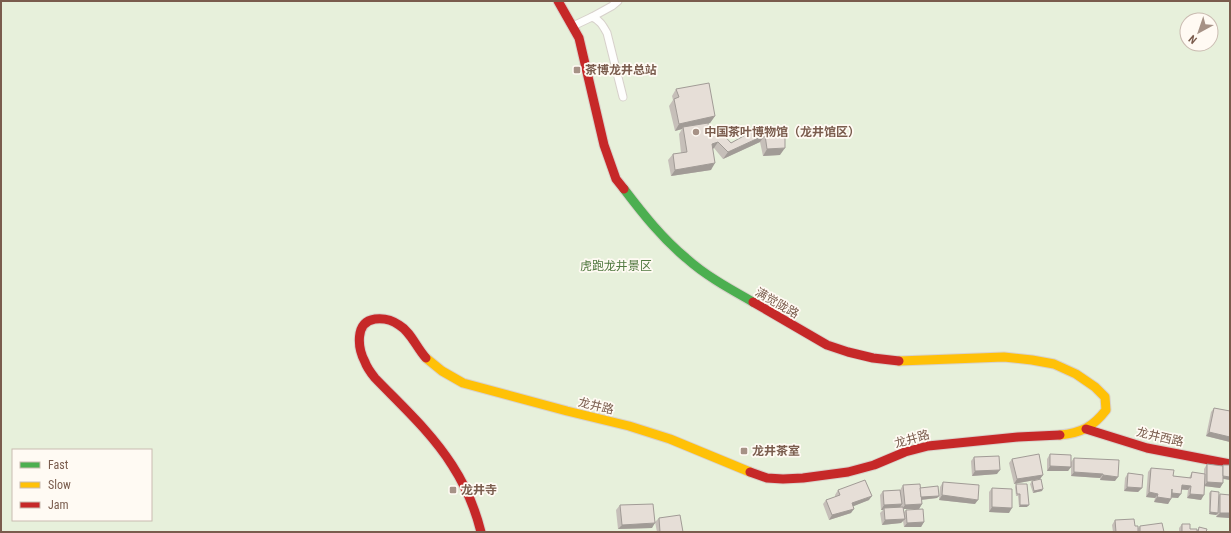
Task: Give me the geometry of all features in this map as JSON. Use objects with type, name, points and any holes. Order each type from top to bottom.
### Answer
[{"type":"street","name":"满觉陇路","points":[[558,1],[579,38],[604,145],[616,179],[659,232],[686,258],[709,276],[741,297],[827,345],[848,352],[873,358],[897,361],[1004,357],[1054,364],[1076,374],[1096,387],[1105,397],[1106,410],[1098,420],[1086,429]]},
{"type":"street","name":"龙井路","points":[[481,532],[477,514],[452,465],[434,441],[367,366],[361,353],[360,340],[362,328],[368,321],[379,318],[389,320],[404,328],[422,354],[433,365],[448,376],[463,383],[566,411],[629,426],[670,439],[767,478],[803,478],[848,472],[874,465],[905,452],[928,446],[1018,437],[1072,434],[1086,429]]},
{"type":"street","name":"龙井西路","points":[[1086,429],[1147,448],[1230,464]]},
{"type":"lane","points":[[573,26],[612,6],[618,1]]},
{"type":"lane","points":[[592,17],[597,19],[603,25],[607,33],[623,97]]},
{"type":"green space","name":"虎跑龙井景区","points":[[1,1],[1230,1],[1230,532],[1,532]]},
{"type":"building","points":[[709,83],[715,116],[679,124],[674,99],[679,97],[676,89]]},
{"type":"building","points":[[708,123],[709,128],[711,125],[717,133],[720,131],[731,143],[749,133],[766,127],[767,130],[774,128],[775,137],[785,136],[785,148],[767,149],[765,135],[728,152],[718,142],[712,144],[715,163],[675,170],[673,154],[687,152],[683,127]]},
{"type":"building","points":[[1214,408],[1230,411],[1230,437],[1209,432]]},
{"type":"building","points":[[1039,454],[1043,475],[1017,479],[1012,459]]},
{"type":"building","points":[[1050,454],[1071,455],[1071,467],[1050,466]]},
{"type":"building","points":[[999,456],[1000,470],[975,471],[974,457]]},
{"type":"building","points":[[1074,458],[1119,460],[1118,477],[1103,474],[1074,472]]},
{"type":"building","points":[[1207,464],[1223,466],[1223,483],[1207,482]]},
{"type":"building","points":[[1223,465],[1230,465],[1230,477],[1223,476]]},
{"type":"building","points":[[1151,468],[1174,470],[1173,476],[1191,478],[1192,472],[1205,474],[1204,495],[1190,494],[1191,486],[1182,485],[1181,494],[1172,493],[1172,489],[1171,499],[1157,497],[1158,494],[1149,492]]},
{"type":"building","points":[[1128,473],[1143,475],[1142,488],[1127,487]]},
{"type":"building","points":[[1041,479],[1043,489],[1034,491],[1032,481]]},
{"type":"building","points":[[865,480],[872,496],[852,503],[854,509],[832,515],[826,500],[840,495],[838,490]]},
{"type":"building","points":[[943,482],[979,485],[978,500],[942,495]]},
{"type":"building","points":[[920,484],[922,504],[905,505],[903,485]]},
{"type":"building","points":[[1016,484],[1027,484],[1029,505],[1020,505],[1020,494],[1017,494]]},
{"type":"building","points":[[938,486],[939,496],[921,497],[920,488]]},
{"type":"building","points":[[992,488],[1012,489],[1012,508],[992,507]]},
{"type":"building","points":[[900,490],[902,504],[884,505],[883,491]]},
{"type":"building","points":[[1211,491],[1219,492],[1218,513],[1210,512]]},
{"type":"building","points":[[1220,494],[1230,495],[1230,513],[1220,513]]},
{"type":"building","points":[[653,504],[655,523],[622,525],[620,505]]},
{"type":"building","points":[[903,507],[905,519],[885,520],[884,508]]},
{"type":"building","points":[[923,509],[924,522],[907,523],[906,510]]},
{"type":"building","points":[[680,515],[683,532],[660,532],[659,518]]},
{"type":"building","points":[[1134,519],[1135,526],[1138,526],[1138,532],[1116,532],[1115,520]]},
{"type":"building","points":[[1162,523],[1164,532],[1140,532],[1140,526]]},
{"type":"building","points":[[1182,524],[1190,524],[1190,529],[1197,529],[1197,532],[1182,532]]},
{"type":"building","points":[[1199,527],[1207,529],[1206,532],[1198,532]]},
{"type":"traffic: fast","points":[[624,189],[653,225],[694,265],[753,302]]},
{"type":"traffic: slow","points":[[899,361],[1004,357],[1054,364],[1076,374],[1095,387],[1105,397],[1106,410],[1096,421],[1086,428],[1074,433],[1060,435]]},
{"type":"traffic: slow","points":[[426,358],[442,371],[463,383],[629,426],[670,439],[750,472]]},
{"type":"traffic: jam","points":[[558,1],[579,38],[604,145],[616,179],[624,189]]},
{"type":"traffic: jam","points":[[753,302],[827,345],[873,358],[899,361]]},
{"type":"traffic: jam","points":[[426,358],[407,332],[393,322],[384,319],[375,319],[368,321],[361,330],[361,350],[368,368],[375,378],[425,430],[444,453],[457,473],[473,506],[481,532]]},
{"type":"traffic: jam","points":[[1086,429],[1147,448],[1230,464]]},
{"type":"traffic: jam","points":[[750,472],[767,478],[803,478],[848,472],[874,465],[905,452],[928,446],[1018,437],[1060,435]]},
{"type":"place","name":"茶博龙井总站","points":[[577,70]]},
{"type":"place","name":"中国茶叶博物馆（龙井馆区）","points":[[696,132]]},
{"type":"place","name":"龙井茶室","points":[[744,451]]},
{"type":"place","name":"龙井寺","points":[[453,490]]}]
